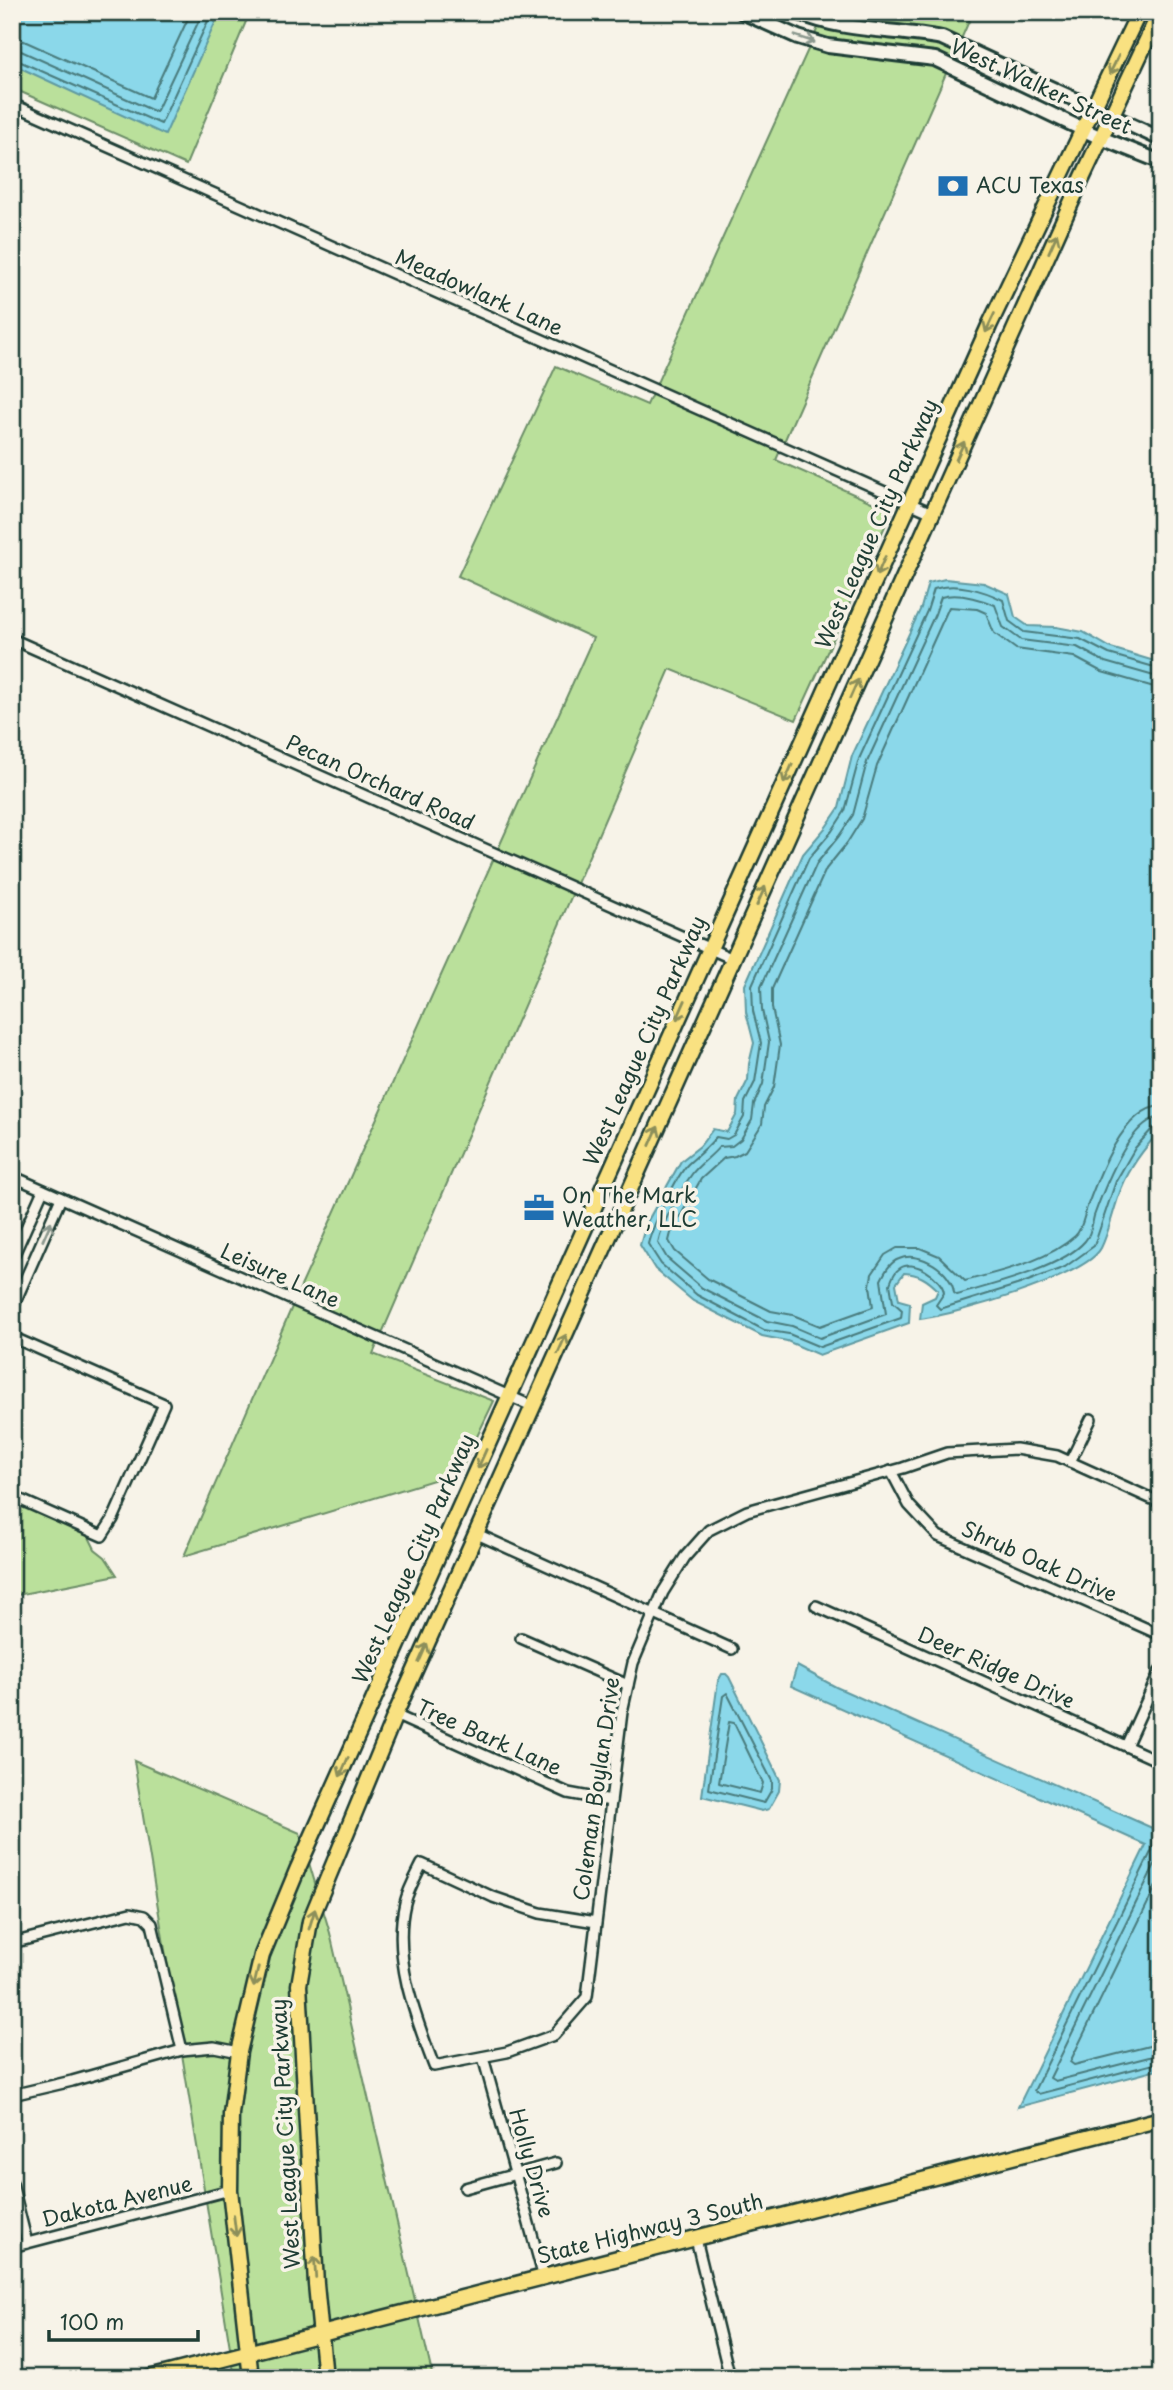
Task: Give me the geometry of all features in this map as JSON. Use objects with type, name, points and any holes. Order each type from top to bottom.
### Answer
[{"type":"main road","name":"West League City Parkway","points":[[251,2378],[230,2190],[230,2114],[239,2052],[261,1955],[989,326],[1139,12]]},
{"type":"main road","name":"West League City Parkway","points":[[325,2378],[315,2271],[299,1985],[310,1921],[395,1715],[932,513],[1160,12]]},
{"type":"main road","points":[[372,1705],[395,1715]]},
{"type":"main road","name":"State Highway 3 South","points":[[149,2378],[1161,2119]]},
{"type":"street","name":"West Walker Street","points":[[742,12],[798,37],[828,46],[935,59],[1101,138],[1161,162]]},
{"type":"street","name":"West Walker Street","points":[[797,12],[832,24],[942,38],[1161,139]]},
{"type":"street","name":"Meadowlark Lane","points":[[12,104],[932,513]]},
{"type":"street","name":"Pecan Orchard Road","points":[[12,639],[733,959]]},
{"type":"street","name":"Leisure Lane","points":[[12,1176],[534,1407]]},
{"type":"street","points":[[12,1259],[43,1189]]},
{"type":"street","points":[[12,1309],[61,1198]]},
{"type":"street","points":[[12,1336],[164,1404],[113,1519],[102,1536],[12,1496]]},
{"type":"street","points":[[1070,1462],[1091,1419]]},
{"type":"street","name":"Coleman Boylan Drive","points":[[596,1923],[540,1913],[493,1897],[422,1864],[405,1902],[400,1945],[419,2023],[434,2066],[506,2052],[554,2035],[587,1997],[622,1712],[633,1663],[663,1592],[685,1557],[709,1530],[747,1511],[947,1453],[1016,1448],[1057,1456],[1161,1503]]},
{"type":"street","name":"Shrub Oak Drive","points":[[891,1471],[909,1505],[938,1536],[1161,1635]]},
{"type":"street","points":[[477,1534],[732,1649]]},
{"type":"street","name":"Deer Ridge Drive","points":[[816,1606],[1161,1762]]},
{"type":"street","points":[[521,1639],[628,1685]]},
{"type":"street","points":[[1126,1746],[1161,1669]]},
{"type":"street","name":"Tree Bark Lane","points":[[395,1715],[568,1793],[611,1801]]},
{"type":"street","points":[[12,1943],[130,1913],[144,1916],[152,1924],[182,2050]]},
{"type":"street","points":[[12,2095],[182,2050],[214,2047],[239,2052]]},
{"type":"street","name":"Holly Drive","points":[[483,2057],[544,2278]]},
{"type":"street","points":[[465,2188],[556,2163]]},
{"type":"street","points":[[12,2183],[27,2243]]},
{"type":"street","name":"Dakota Avenue","points":[[12,2246],[230,2190]]},
{"type":"street","points":[[696,2239],[730,2378]]},
{"type":"green space","points":[[12,12],[250,12],[186,165],[12,88]]},
{"type":"green space","points":[[825,12],[973,12],[776,460],[892,511],[796,720],[670,669],[373,1354],[494,1401],[460,1472],[184,1556],[298,1293],[593,638],[458,576],[556,366],[647,405]]},
{"type":"green space","points":[[12,1502],[89,1537],[95,1549],[105,1557],[117,1575],[12,1596]]},
{"type":"green space","points":[[134,1761],[300,1833],[330,1933],[433,2378],[235,2378]]},
{"type":"water","points":[[12,12],[220,12],[165,135],[12,64]]},
{"type":"water","points":[[945,579],[984,583],[1009,594],[1015,617],[1028,626],[1083,632],[1111,648],[1161,663],[1161,1130],[1130,1171],[1119,1194],[1101,1248],[1090,1259],[1071,1271],[1018,1293],[920,1319],[922,1303],[935,1297],[938,1290],[922,1278],[904,1273],[896,1284],[899,1300],[910,1303],[909,1323],[819,1355],[787,1341],[762,1336],[693,1301],[655,1269],[640,1245],[646,1224],[681,1161],[700,1146],[713,1129],[727,1132],[737,1114],[738,1100],[748,1080],[754,1043],[746,1012],[745,985],[803,854],[839,808],[852,756],[921,608],[928,583]]},
{"type":"water","points":[[797,1666],[836,1687],[1161,1832],[1161,2069],[1018,2107],[1146,1845],[791,1686]]},
{"type":"water","points":[[722,1674],[729,1677],[780,1780],[779,1791],[769,1809],[762,1811],[702,1796],[718,1681]]},
{"type":"place","name":"ACU Texas","points":[[953,186]]},
{"type":"place","name":"On The Mark Weather, LLC","points":[[539,1208]]}]
